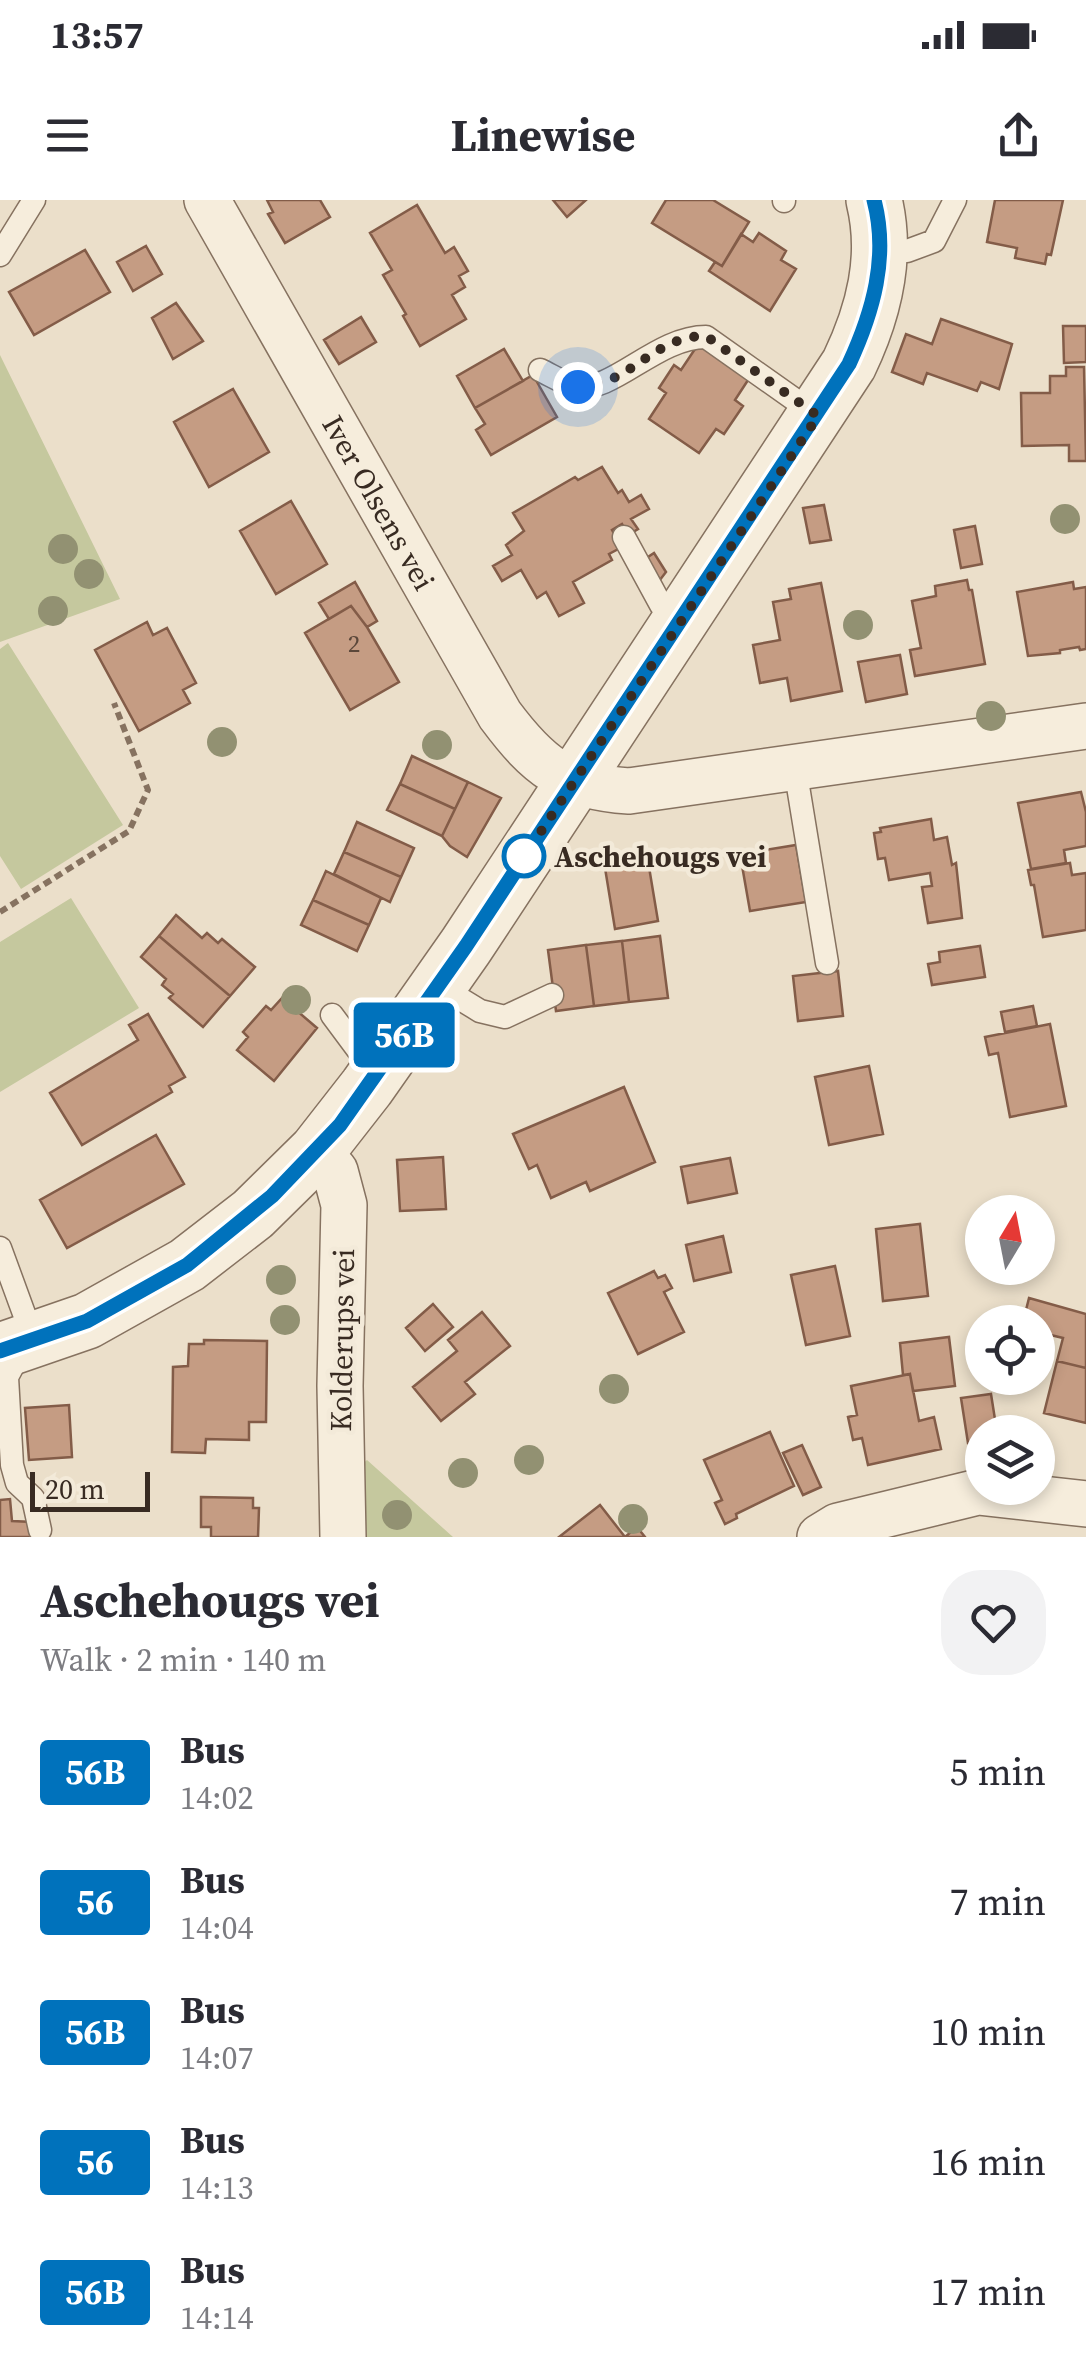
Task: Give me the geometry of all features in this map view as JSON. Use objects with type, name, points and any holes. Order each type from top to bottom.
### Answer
[{"type":"street","name":"Iver Olsens vei","points":[[207,200],[500,715],[527,750],[548,768],[574,782]]},
{"type":"street","points":[[13,1347],[123,1304],[187,1265],[253,1214],[317,1150],[379,1070],[439,986],[849,364],[872,309],[877,225]]},
{"type":"street","points":[[574,782],[629,791],[1086,726]]},
{"type":"street","name":"Kolderups vei","points":[[317,1150],[335,1171],[344,1205],[340,1386],[343,1537]]},
{"type":"street","points":[[820,1537],[838,1526],[978,1492],[1086,1504]]},
{"type":"lane","points":[[0,254],[34,200]]},
{"type":"lane","points":[[877,225],[908,251],[934,241],[955,200]]},
{"type":"lane","points":[[540,370],[578,387],[615,378],[652,352],[686,336],[706,336],[818,416]]},
{"type":"lane","points":[[624,537],[678,626]]},
{"type":"lane","points":[[795,768],[827,963]]},
{"type":"lane","points":[[439,986],[480,1011],[505,1017],[552,996]]},
{"type":"lane","points":[[332,1015],[361,1054],[379,1070]]},
{"type":"lane","points":[[0,1248],[26,1319],[13,1347],[7,1376],[12,1465],[17,1483],[33,1498],[40,1530]]},
{"type":"path","points":[[0,912],[128,830],[148,790],[114,703]]},
{"type":"green space","points":[[0,355],[120,599],[0,642]]},
{"type":"green space","points":[[8,643],[123,825],[21,889],[0,856],[0,649]]},
{"type":"green space","points":[[71,898],[139,1008],[0,1092],[0,942]]},
{"type":"green space","points":[[367,1460],[453,1537],[358,1537],[355,1470]]},
{"type":"building","points":[[267,200],[320,200],[330,217],[285,243],[268,214],[273,212]]},
{"type":"building","points":[[553,200],[586,200],[567,217]]},
{"type":"building","points":[[666,200],[713,200],[749,222],[722,266],[652,223]]},
{"type":"building","points":[[995,200],[1063,200],[1051,255],[1047,254],[1045,264],[1015,258],[1017,248],[987,242]]},
{"type":"building","points":[[417,205],[445,253],[454,247],[468,271],[459,276],[465,287],[452,295],[466,319],[420,346],[383,275],[392,270],[370,233]]},
{"type":"building","points":[[759,233],[786,251],[781,260],[796,269],[770,311],[709,271],[715,262],[722,266],[741,234],[753,242]]},
{"type":"building","points":[[146,246],[162,274],[133,291],[117,262]]},
{"type":"building","points":[[85,250],[110,292],[34,335],[9,292]]},
{"type":"building","points":[[176,303],[203,341],[173,359],[152,318]]},
{"type":"building","points":[[361,317],[376,342],[339,364],[324,340]]},
{"type":"building","points":[[941,319],[1012,344],[999,389],[981,382],[977,391],[927,373],[923,384],[892,372],[906,334],[932,344]]},
{"type":"building","points":[[1063,326],[1086,326],[1086,362],[1064,363]]},
{"type":"building","points":[[699,343],[750,377],[735,400],[743,406],[724,434],[716,429],[699,453],[649,419],[666,393],[659,388],[674,365],[681,370]]},
{"type":"building","points":[[504,349],[523,381],[475,408],[457,376]]},
{"type":"building","points":[[1066,367],[1084,367],[1086,461],[1069,461],[1069,445],[1022,446],[1021,393],[1050,393],[1050,376],[1066,376]]},
{"type":"building","points":[[533,375],[557,417],[491,455],[476,430],[485,424],[475,408]]},
{"type":"building","points":[[233,389],[269,452],[209,487],[174,422]]},
{"type":"building","points":[[602,467],[618,493],[622,490],[629,502],[641,495],[649,509],[631,519],[638,529],[628,535],[622,524],[612,530],[622,547],[609,554],[612,560],[573,582],[584,603],[559,616],[546,592],[537,598],[521,570],[502,581],[493,566],[512,555],[506,545],[524,531],[513,513],[575,477],[578,480]]},
{"type":"building","points":[[291,501],[327,564],[276,594],[240,531]]},
{"type":"building","points":[[824,505],[831,540],[810,543],[803,508]]},
{"type":"building","points":[[975,526],[982,564],[961,568],[954,530]]},
{"type":"building","points":[[654,553],[666,572],[656,585],[642,561]]},
{"type":"building","points":[[967,580],[985,664],[915,676],[910,650],[921,648],[912,601],[936,596],[935,586]]},
{"type":"building","points":[[355,582],[377,621],[367,627],[351,606],[329,619],[319,603]]},
{"type":"building","points":[[1073,582],[1074,589],[1086,587],[1086,649],[1028,656],[1017,592]]},
{"type":"building","points":[[821,583],[842,691],[791,701],[787,678],[760,683],[753,645],[780,640],[773,602],[791,599],[789,589]]},
{"type":"building","points":[[351,606],[399,682],[350,710],[305,633]]},
{"type":"building","points":[[147,622],[153,635],[167,628],[196,683],[183,690],[190,703],[139,731],[95,650]]},
{"type":"building","points":[[900,655],[907,694],[866,702],[858,662]]},
{"type":"building","points":[[412,756],[468,782],[455,809],[400,784]]},
{"type":"building","points":[[468,782],[501,798],[467,857],[442,836]]},
{"type":"building","points":[[400,784],[455,809],[442,836],[387,810]]},
{"type":"building","points":[[1081,792],[1086,812],[1086,846],[1064,850],[1066,863],[1031,869],[1018,803]]},
{"type":"building","points":[[931,819],[934,840],[947,837],[952,865],[956,863],[962,918],[928,923],[922,887],[932,886],[930,873],[889,880],[885,858],[878,859],[874,833],[881,832],[880,828]]},
{"type":"building","points":[[357,822],[414,848],[401,877],[344,852]]},
{"type":"building","points":[[796,845],[806,902],[750,911],[740,854]]},
{"type":"building","points":[[344,852],[401,877],[390,902],[334,874]]},
{"type":"building","points":[[648,861],[658,921],[615,929],[605,868]]},
{"type":"building","points":[[1070,863],[1072,875],[1086,873],[1086,930],[1043,937],[1028,870]]},
{"type":"building","points":[[326,871],[381,898],[369,925],[313,900]]},
{"type":"building","points":[[313,900],[369,925],[357,951],[301,925]]},
{"type":"building","points":[[176,915],[202,938],[207,933],[218,943],[222,939],[255,967],[230,996],[159,936]]},
{"type":"building","points":[[159,936],[230,996],[203,1027],[169,998],[173,994],[162,985],[166,979],[141,957]]},
{"type":"building","points":[[660,936],[668,998],[629,1002],[622,941]]},
{"type":"building","points":[[622,941],[629,1002],[594,1006],[586,945]]},
{"type":"building","points":[[586,945],[594,1006],[556,1011],[548,950]]},
{"type":"building","points":[[980,946],[985,977],[932,985],[928,964],[940,962],[939,952]]},
{"type":"building","points":[[838,971],[843,1016],[798,1021],[793,976]]},
{"type":"building","points":[[282,998],[317,1028],[274,1081],[237,1050],[248,1037],[243,1032],[266,1006],[271,1010]]},
{"type":"building","points":[[1033,1006],[1037,1026],[1005,1032],[1001,1012]]},
{"type":"building","points":[[148,1014],[185,1077],[169,1086],[172,1092],[82,1145],[50,1093],[138,1040],[129,1025]]},
{"type":"building","points":[[1050,1024],[1066,1106],[1010,1117],[998,1053],[989,1055],[985,1037]]},
{"type":"building","points":[[869,1066],[883,1134],[829,1145],[815,1077]]},
{"type":"building","points":[[624,1087],[655,1162],[590,1191],[586,1182],[551,1198],[537,1165],[529,1169],[513,1134]]},
{"type":"building","points":[[156,1135],[184,1184],[67,1248],[40,1200]]},
{"type":"building","points":[[443,1157],[446,1209],[400,1211],[397,1160]]},
{"type":"building","points":[[730,1158],[737,1193],[688,1203],[681,1167]]},
{"type":"building","points":[[920,1224],[928,1296],[883,1301],[876,1229]]},
{"type":"building","points":[[723,1236],[731,1272],[694,1281],[686,1245]]},
{"type":"building","points":[[835,1266],[850,1336],[806,1345],[791,1275]]},
{"type":"building","points":[[654,1271],[658,1278],[665,1275],[672,1288],[664,1292],[684,1332],[638,1354],[608,1293]]},
{"type":"building","points":[[1029,1298],[1054,1305],[1027,1305]]},
{"type":"building","points":[[433,1304],[453,1327],[425,1351],[406,1328]]},
{"type":"building","points":[[1055,1305],[1086,1314],[1086,1368],[1057,1361],[1063,1338],[1055,1336]]},
{"type":"building","points":[[482,1312],[510,1346],[465,1382],[475,1394],[441,1421],[413,1387],[457,1351],[448,1340]]},
{"type":"building","points":[[949,1337],[955,1386],[913,1391],[910,1374],[903,1375],[900,1343]]},
{"type":"building","points":[[204,1340],[267,1341],[266,1422],[249,1422],[249,1440],[206,1439],[205,1453],[172,1452],[173,1367],[188,1366],[189,1344],[204,1344]]},
{"type":"building","points":[[1057,1361],[1086,1368],[1086,1423],[1044,1413],[1048,1395],[1055,1395]]},
{"type":"building","points":[[910,1374],[919,1421],[934,1417],[941,1449],[868,1465],[862,1438],[853,1440],[848,1417],[857,1415],[851,1386]]},
{"type":"building","points":[[991,1395],[994,1415],[965,1415],[965,1424],[961,1398]]},
{"type":"building","points":[[69,1405],[72,1457],[29,1460],[25,1408]]},
{"type":"building","points":[[770,1432],[794,1486],[736,1514],[737,1518],[725,1524],[715,1503],[722,1500],[704,1460]]},
{"type":"building","points":[[802,1445],[821,1487],[803,1495],[783,1453]]},
{"type":"building","points":[[201,1497],[253,1498],[253,1508],[259,1508],[258,1537],[211,1537],[211,1527],[201,1527]]},
{"type":"building","points":[[10,1499],[12,1521],[33,1522],[34,1537],[0,1537],[0,1500]]},
{"type":"building","points":[[600,1505],[625,1537],[559,1537]]},
{"type":"building","points":[[637,1527],[645,1537],[625,1537]]},
{"type":"bus line","name":"56B","points":[[0,1351],[87,1321],[187,1265],[292,1178],[340,1125],[466,946],[849,364],[872,309],[878,278],[880,250],[874,200]]},
{"type":"place","name":"Aschehougs vei","points":[[524,856]]},
{"type":"route","points":[[524,856],[518,866],[818,416],[706,336],[686,336],[652,352],[615,378],[578,387]]}]
